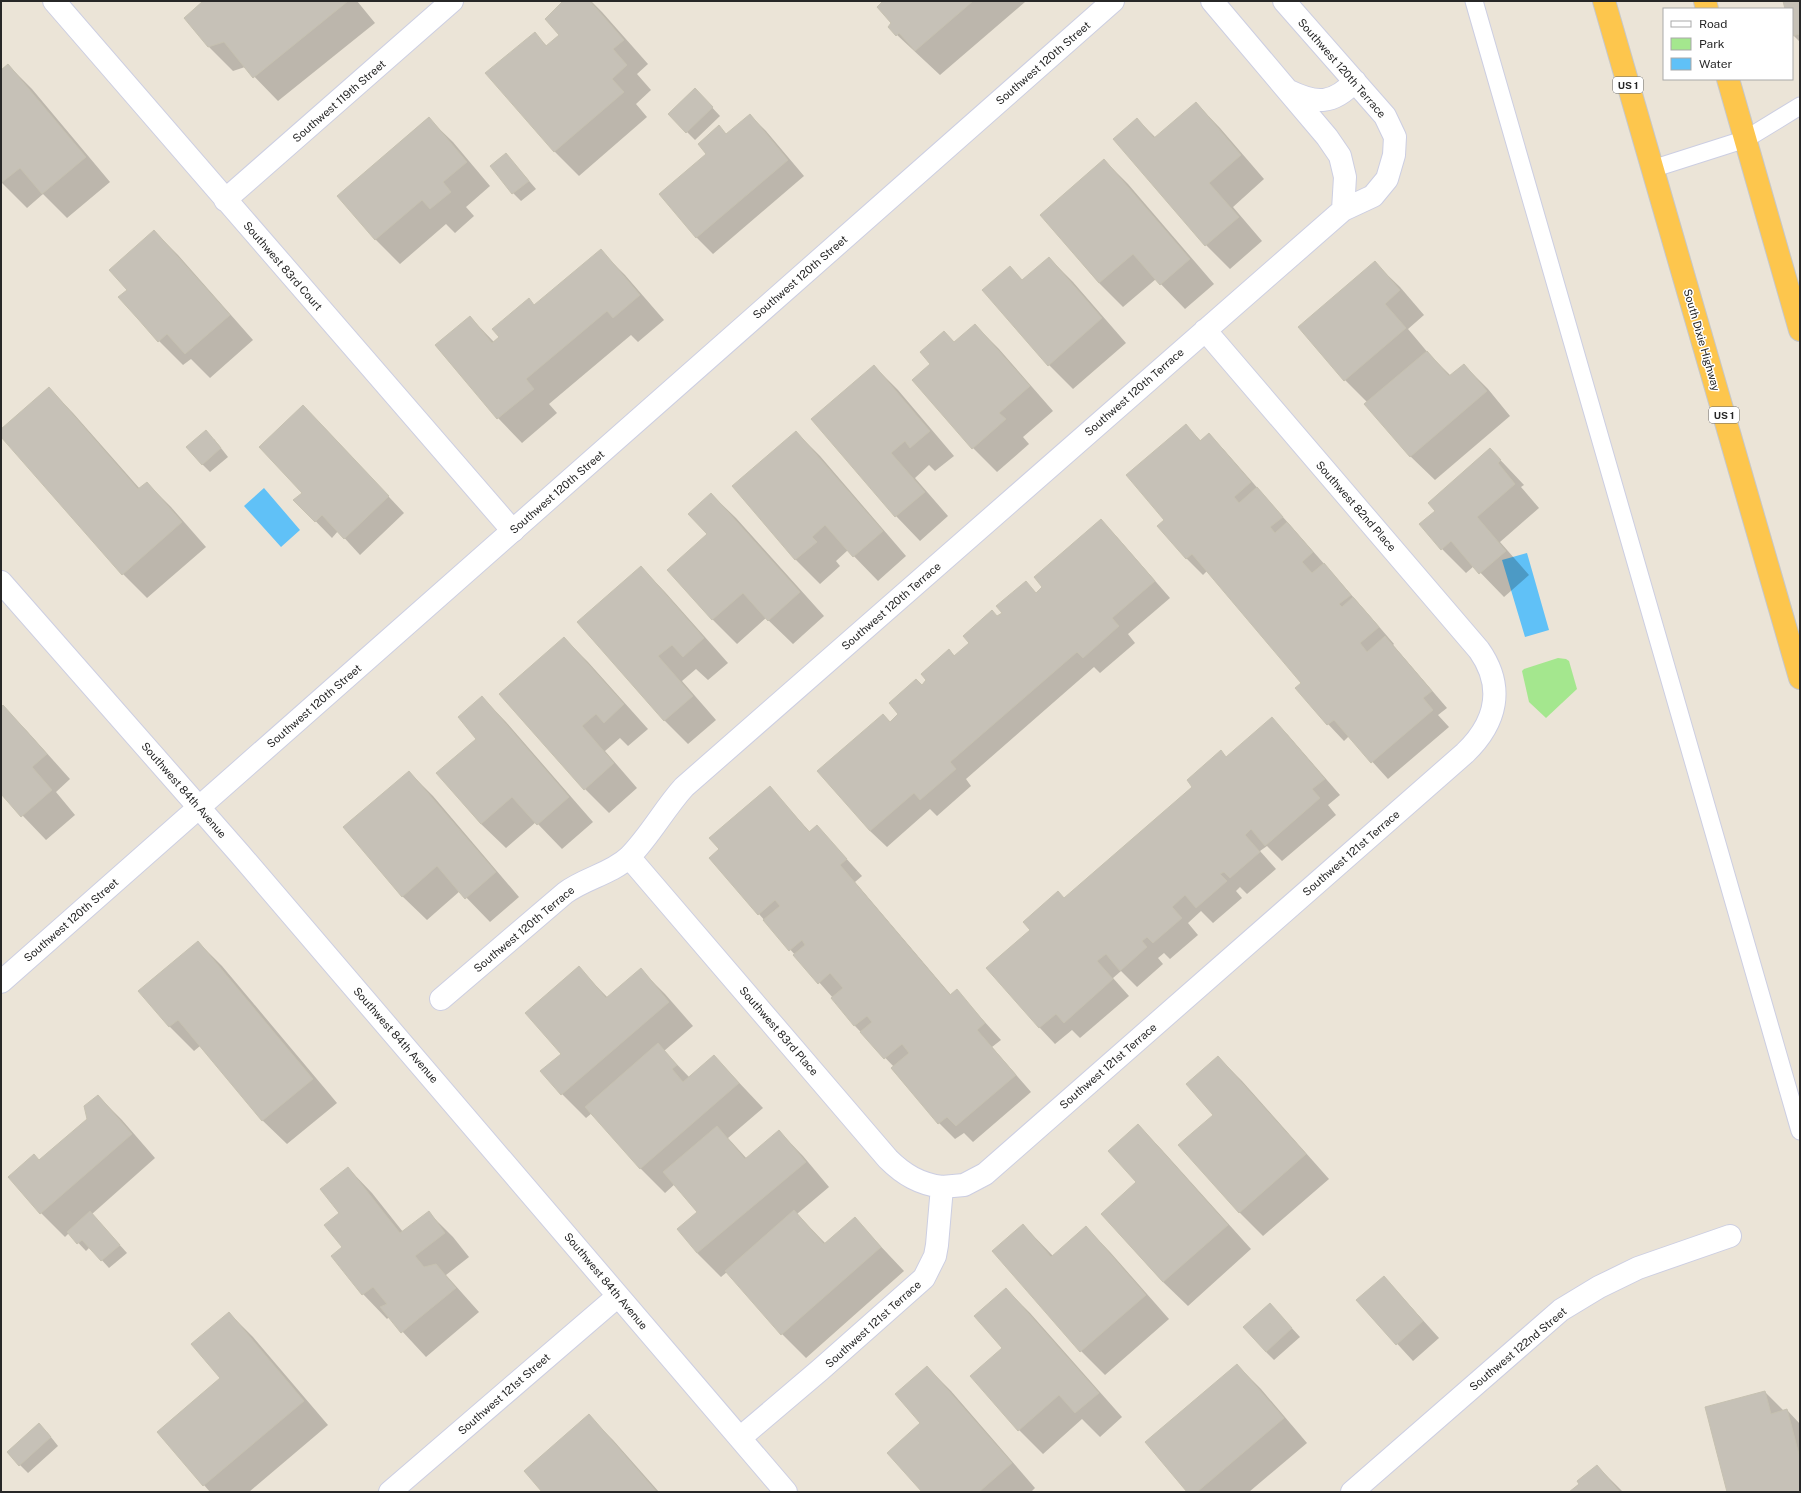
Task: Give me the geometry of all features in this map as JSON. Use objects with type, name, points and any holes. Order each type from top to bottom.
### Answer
[{"type":"highway","name":"South Dixie Highway","points":[[1604,1],[1800,678]]},
{"type":"highway","points":[[1728,80],[1800,330]]},
{"type":"street","name":"Southwest 83rd Court","points":[[54,1],[513,531]]},
{"type":"street","name":"Southwest 119th Street","points":[[225,200],[452,1]]},
{"type":"street","name":"Southwest 120th Street","points":[[1,982],[1113,1]]},
{"type":"street","points":[[1212,1],[1327,137],[1340,156],[1345,177],[1343,210]]},
{"type":"street","name":"Southwest 120th Terrace","points":[[441,1000],[575,886],[610,870],[628,857],[684,787],[1343,210],[1373,196],[1387,179],[1394,155],[1395,137],[1385,116],[1284,1]]},
{"type":"street","points":[[1288,90],[1306,99],[1330,99],[1344,93],[1354,81]]},
{"type":"street","name":"Southwest 82nd Place","points":[[1205,330],[1480,650],[1490,668],[1495,690]]},
{"type":"street","name":"Southwest 84th Avenue","points":[[1,582],[430,1074],[786,1492]]},
{"type":"street","name":"Southwest 121st Terrace","points":[[740,1438],[924,1278],[936,1250],[942,1187],[964,1185],[985,1174],[1465,753],[1475,744],[1487,724],[1494,707],[1495,690]]},
{"type":"street","name":"Southwest 83rd Place","points":[[628,857],[888,1159],[916,1181],[942,1187]]},
{"type":"street","name":"Southwest 122nd Street","points":[[1352,1492],[1561,1310],[1599,1287],[1638,1268],[1730,1236]]},
{"type":"street","name":"Southwest 121st Street","points":[[390,1492],[618,1296]]},
{"type":"lane","points":[[1474,1],[1800,1131]]},
{"type":"lane","points":[[1652,168],[1746,139],[1800,106]]},
{"type":"green space","points":[[1558,658],[1569,661],[1577,689],[1546,718],[1529,702],[1522,671],[1524,669]]},
{"type":"water","points":[[264,488],[300,530],[281,547],[244,506]]},
{"type":"water","points":[[1527,553],[1549,630],[1525,637],[1502,560]]},
{"type":"building","points":[[203,1],[348,1],[253,78],[224,42],[208,47],[184,18]]},
{"type":"building","points":[[563,1],[590,1],[624,40],[613,49],[627,65],[612,79],[624,92],[554,152],[485,73],[535,32],[546,46],[559,35],[545,19]]},
{"type":"building","points":[[883,1],[973,1],[915,51],[899,33],[896,36],[888,27],[891,23],[877,7]]},
{"type":"building","points":[[1783,1],[1800,1],[1800,34],[1793,36],[1793,8],[1785,8]]},
{"type":"building","points":[[8,64],[86,157],[42,194],[20,168],[1,183],[1,70]]},
{"type":"building","points":[[695,88],[713,107],[686,133],[668,114]]},
{"type":"building","points":[[1196,102],[1241,155],[1209,183],[1239,217],[1205,246],[1113,139],[1137,118],[1154,138]]},
{"type":"building","points":[[750,114],[788,160],[696,238],[659,194],[706,154],[698,144],[719,125],[726,134]]},
{"type":"building","points":[[429,117],[467,162],[443,182],[451,192],[430,209],[422,200],[375,240],[337,196]]},
{"type":"building","points":[[506,153],[529,181],[512,194],[490,166]]},
{"type":"building","points":[[1104,159],[1190,259],[1160,285],[1133,254],[1099,283],[1040,215]]},
{"type":"building","points":[[154,230],[230,315],[185,354],[167,334],[158,342],[118,297],[127,290],[109,270]]},
{"type":"building","points":[[601,249],[640,295],[613,318],[607,311],[526,379],[534,389],[497,419],[435,345],[470,316],[492,343],[499,337],[492,329],[529,298],[534,305]]},
{"type":"building","points":[[1049,257],[1102,318],[1048,366],[982,290],[1010,266],[1022,280]]},
{"type":"building","points":[[1375,261],[1400,290],[1385,304],[1406,328],[1344,381],[1298,327]]},
{"type":"building","points":[[975,324],[1030,386],[999,413],[1006,419],[972,449],[912,380],[930,364],[920,352],[944,331],[954,342]]},
{"type":"building","points":[[1427,351],[1449,376],[1464,364],[1487,391],[1410,457],[1364,404]]},
{"type":"building","points":[[874,365],[930,431],[910,448],[905,441],[891,453],[925,492],[895,517],[811,419]]},
{"type":"building","points":[[49,387],[138,489],[147,482],[182,522],[122,575],[1,437],[1,429]]},
{"type":"building","points":[[303,405],[389,496],[344,539],[322,515],[315,522],[293,500],[302,493],[259,447]]},
{"type":"building","points":[[1186,424],[1200,441],[1209,433],[1251,482],[1234,497],[1239,503],[1257,487],[1283,517],[1270,527],[1275,533],[1287,522],[1313,552],[1302,562],[1312,573],[1324,563],[1351,595],[1339,604],[1342,607],[1353,597],[1379,627],[1360,643],[1367,652],[1385,636],[1432,691],[1423,698],[1433,710],[1371,763],[1334,720],[1327,725],[1295,688],[1301,683],[1192,554],[1186,559],[1157,526],[1164,520],[1126,475]]},
{"type":"building","points":[[206,430],[221,448],[202,465],[186,447]]},
{"type":"building","points":[[796,431],[883,531],[853,557],[825,525],[812,537],[817,542],[795,560],[732,486]]},
{"type":"building","points":[[1490,448],[1501,460],[1498,463],[1515,484],[1477,517],[1506,551],[1479,574],[1451,541],[1441,550],[1419,524],[1435,511],[1428,503]]},
{"type":"building","points":[[711,493],[800,592],[768,621],[743,593],[712,620],[667,570],[707,534],[688,514]]},
{"type":"building","points":[[1101,519],[1155,581],[1112,618],[1119,626],[1083,658],[1077,652],[950,762],[956,769],[920,800],[914,793],[870,831],[817,771],[883,714],[890,722],[898,714],[889,703],[916,679],[922,685],[926,680],[921,674],[949,649],[954,656],[969,643],[963,636],[992,610],[997,616],[1002,613],[996,606],[1026,581],[1036,593],[1042,587],[1034,577]]},
{"type":"building","points":[[641,566],[704,638],[683,657],[672,645],[658,656],[693,696],[664,721],[577,622]]},
{"type":"building","points":[[564,637],[624,704],[604,723],[596,714],[582,726],[614,763],[584,790],[499,694]]},
{"type":"building","points":[[482,696],[569,797],[537,825],[512,797],[481,824],[436,773],[476,739],[458,717]]},
{"type":"building","points":[[3,705],[47,754],[32,767],[52,790],[21,817],[1,794],[1,707]]},
{"type":"building","points":[[1272,717],[1325,779],[1312,789],[1320,798],[1265,846],[1251,829],[1245,835],[1260,852],[1230,878],[1224,872],[1220,874],[1227,881],[1196,908],[1185,895],[1172,907],[1182,918],[1153,943],[1147,937],[1142,941],[1147,947],[1120,971],[1106,954],[1097,961],[1113,979],[1064,1023],[1056,1014],[1039,1028],[986,968],[1030,930],[1023,922],[1058,891],[1064,898],[1192,787],[1187,780],[1221,750],[1226,757]]},
{"type":"building","points":[[409,771],[496,872],[465,899],[437,866],[402,897],[343,827]]},
{"type":"building","points":[[770,786],[809,832],[817,825],[847,859],[840,865],[950,995],[957,989],[985,1023],[977,1030],[1016,1075],[956,1126],[947,1117],[938,1124],[891,1068],[909,1053],[902,1044],[884,1059],[860,1032],[872,1022],[867,1016],[854,1026],[831,998],[843,988],[830,973],[818,984],[793,955],[805,945],[802,940],[789,951],[763,920],[780,906],[775,900],[758,915],[709,858],[719,849],[709,838]]},
{"type":"building","points":[[198,941],[313,1079],[262,1121],[178,1020],[169,1027],[138,991]]},
{"type":"building","points":[[579,966],[606,998],[641,968],[669,1002],[561,1095],[540,1071],[561,1054],[525,1013]]},
{"type":"building","points":[[658,1043],[677,1065],[672,1069],[683,1082],[714,1055],[739,1083],[640,1169],[585,1107]]},
{"type":"building","points":[[1218,1056],[1306,1154],[1239,1213],[1178,1145],[1213,1115],[1186,1084]]},
{"type":"building","points":[[98,1095],[132,1134],[40,1214],[8,1177],[34,1154],[39,1160],[87,1119],[84,1106]]},
{"type":"building","points":[[1138,1124],[1228,1225],[1163,1282],[1101,1214],[1136,1182],[1108,1151]]},
{"type":"building","points":[[717,1126],[745,1159],[779,1130],[806,1162],[697,1253],[677,1229],[697,1212],[663,1172]]},
{"type":"building","points":[[348,1167],[400,1233],[429,1211],[445,1233],[415,1256],[424,1267],[436,1264],[456,1288],[401,1333],[380,1307],[387,1304],[373,1287],[362,1295],[331,1256],[342,1247],[324,1225],[339,1213],[320,1189]]},
{"type":"building","points":[[794,1210],[824,1244],[855,1217],[881,1247],[781,1335],[725,1271]]},
{"type":"building","points":[[90,1211],[120,1245],[101,1261],[82,1240],[77,1244],[67,1232]]},
{"type":"building","points":[[1023,1224],[1051,1257],[1086,1226],[1146,1295],[1080,1352],[992,1251]]},
{"type":"building","points":[[1384,1276],[1423,1321],[1396,1345],[1356,1300]]},
{"type":"building","points":[[1006,1288],[1099,1393],[1075,1413],[1059,1395],[1018,1431],[970,1376],[1002,1348],[974,1316]]},
{"type":"building","points":[[1270,1303],[1292,1328],[1266,1352],[1243,1327]]},
{"type":"building","points":[[229,1312],[304,1401],[203,1486],[157,1432],[220,1378],[191,1344]]},
{"type":"building","points":[[1237,1364],[1284,1418],[1197,1492],[1187,1492],[1145,1442]]},
{"type":"building","points":[[927,1366],[1012,1463],[979,1492],[922,1492],[887,1453],[920,1423],[895,1394]]},
{"type":"building","points":[[1765,1391],[1771,1414],[1787,1409],[1800,1458],[1800,1492],[1727,1492],[1705,1407]]},
{"type":"building","points":[[589,1414],[657,1492],[542,1492],[524,1471]]},
{"type":"building","points":[[39,1423],[51,1437],[19,1466],[7,1452]]},
{"type":"building","points":[[1597,1465],[1620,1492],[1569,1492],[1579,1484],[1577,1481]]}]
